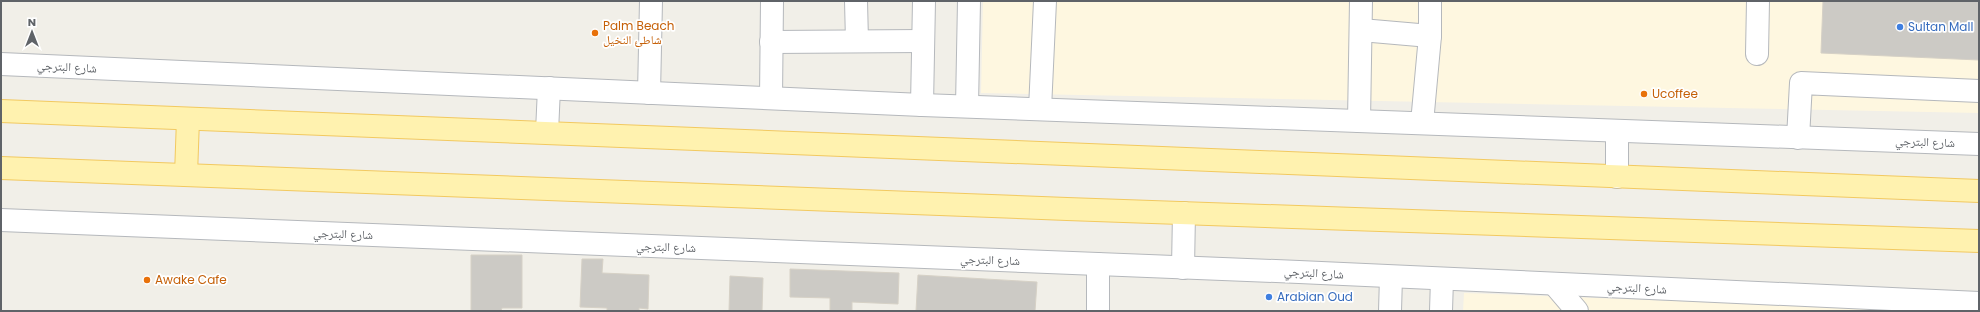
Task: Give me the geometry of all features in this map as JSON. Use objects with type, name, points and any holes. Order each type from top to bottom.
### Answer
[{"type":"main road","points":[[1,111],[1979,191]]},
{"type":"main road","points":[[186,175],[188,119]]},
{"type":"main road","points":[[1,168],[1184,213],[1979,241]]},
{"type":"street","points":[[649,93],[651,1]]},
{"type":"street","points":[[770,98],[772,1]]},
{"type":"street","points":[[856,1],[857,41]]},
{"type":"street","points":[[922,105],[924,1]]},
{"type":"street","points":[[967,106],[969,1]]},
{"type":"street","points":[[1040,109],[1045,1]]},
{"type":"street","points":[[1359,121],[1361,1]]},
{"type":"street","points":[[1422,123],[1430,36],[1430,1]]},
{"type":"street","points":[[1757,54],[1758,1]]},
{"type":"street","points":[[1361,30],[1430,36]]},
{"type":"street","points":[[771,42],[923,41]]},
{"type":"street","name":"شارع البترجي","points":[[1,64],[922,105],[1979,144]]},
{"type":"street","points":[[1798,138],[1801,83],[1979,91]]},
{"type":"street","points":[[547,132],[549,88]]},
{"type":"street","points":[[1617,131],[1617,177]]},
{"type":"street","points":[[1183,268],[1184,213]]},
{"type":"street","name":"شارع البترجي","points":[[1,220],[1098,264],[1979,303]]},
{"type":"street","points":[[1098,264],[1098,311]]},
{"type":"street","points":[[1390,311],[1391,277]]},
{"type":"street","points":[[1441,311],[1442,279]]},
{"type":"street","points":[[1554,284],[1577,311]]},
{"type":"shaded area","points":[[983,1],[1979,1],[1979,113],[981,93]]},
{"type":"shaded area","points":[[1464,293],[1935,311],[1463,311]]},
{"type":"building","name":"Sultan Mall","points":[[1823,1],[1979,1],[1979,60],[1821,53]]},
{"type":"building","points":[[471,255],[522,255],[522,308],[502,308],[501,311],[471,311]]},
{"type":"building","points":[[582,259],[603,259],[602,273],[649,275],[648,309],[639,308],[639,311],[607,311],[607,308],[580,307]]},
{"type":"building","points":[[790,269],[899,273],[898,304],[852,302],[852,311],[830,311],[830,298],[790,297]]},
{"type":"building","points":[[918,275],[1037,282],[1035,311],[916,311]]},
{"type":"building","points":[[730,276],[763,278],[762,311],[729,311]]},
{"type":"place","name":"Sultan Mall","points":[[1900,27]]},
{"type":"place","name":"Palm Beach شاطئ النخيل","points":[[595,33]]},
{"type":"place","name":"Ucoffee","points":[[1644,94]]},
{"type":"place","name":"Awake Cafe","points":[[147,280]]},
{"type":"place","name":"Arabian Oud","points":[[1269,297]]}]
